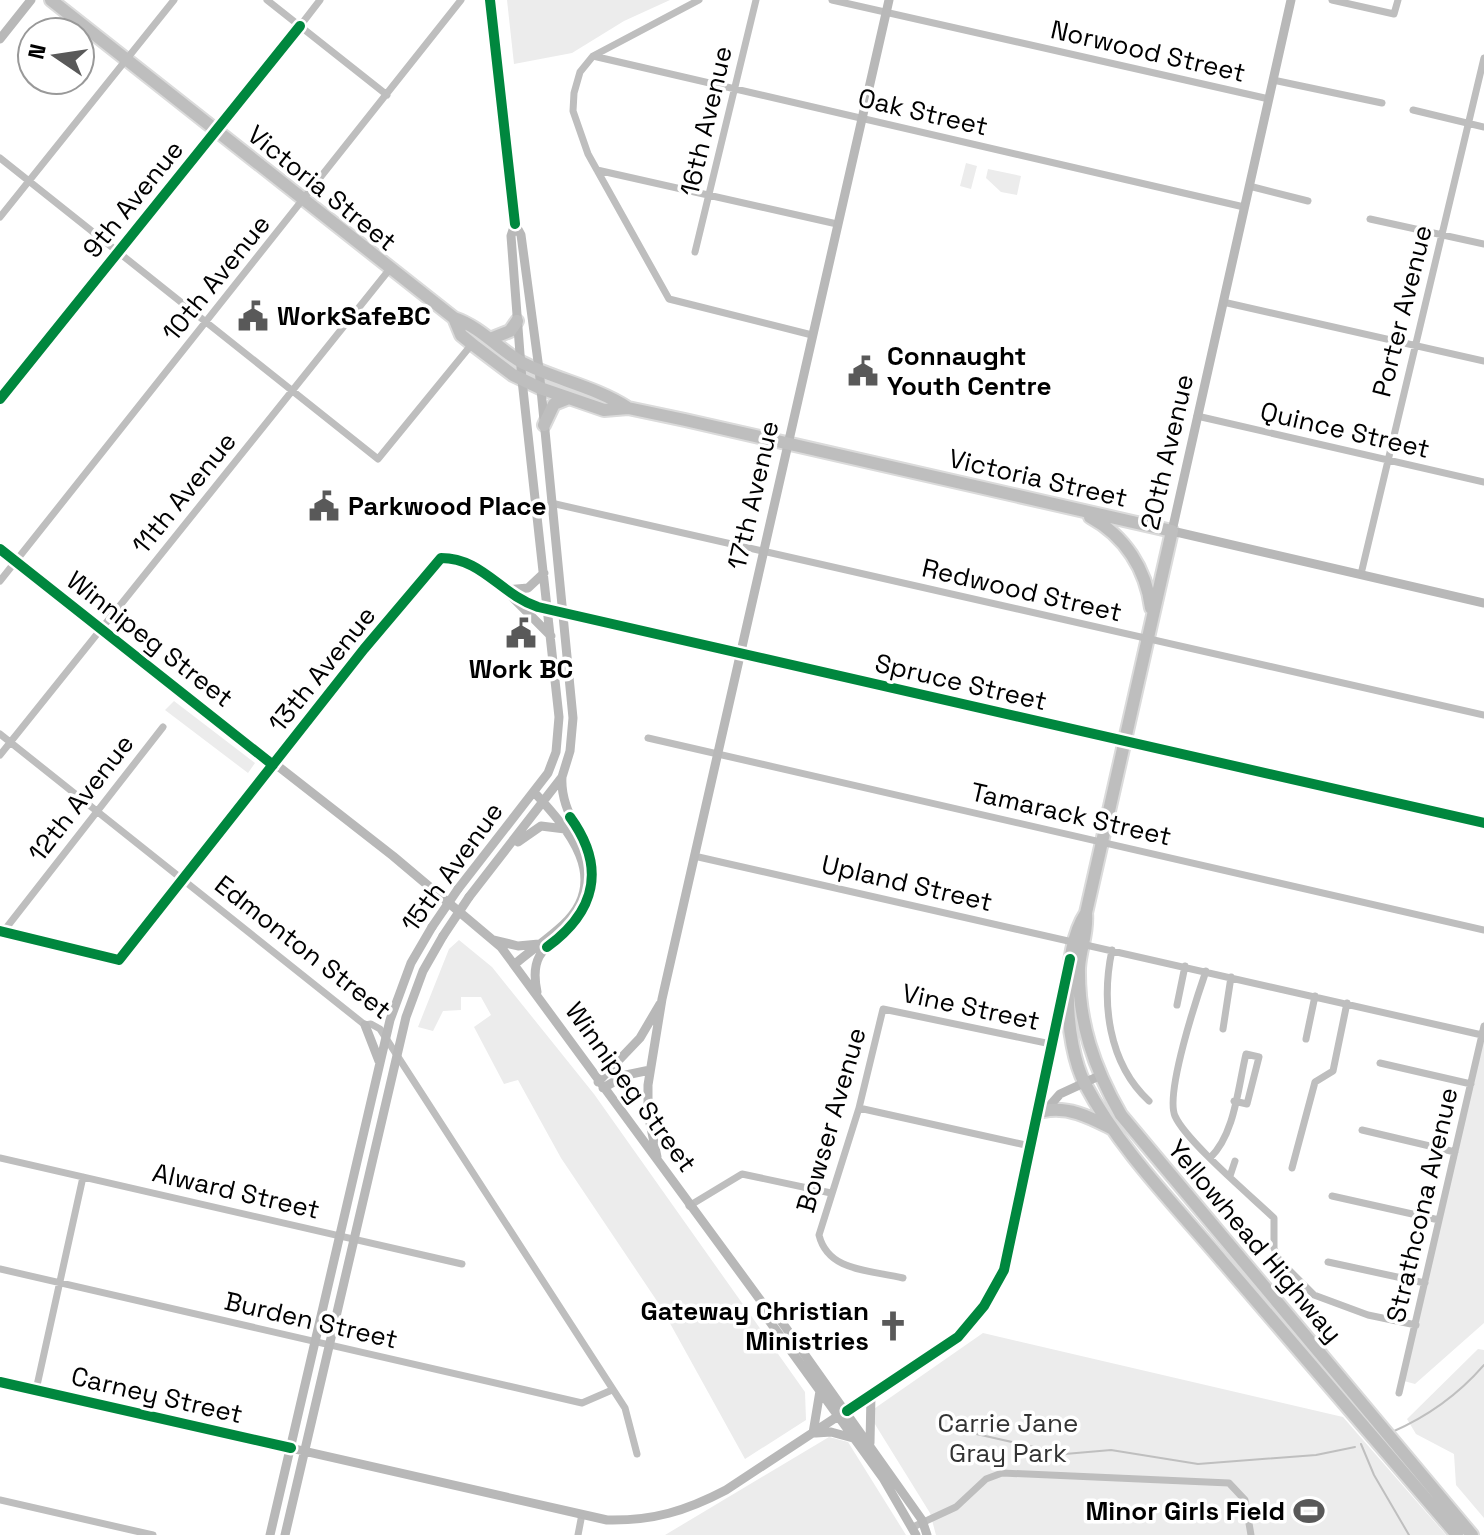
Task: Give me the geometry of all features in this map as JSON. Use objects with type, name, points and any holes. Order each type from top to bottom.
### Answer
[{"type":"highway","name":"Victoria Street","points":[[51,0],[389,270],[454,318],[521,362],[608,395],[628,408]]},
{"type":"highway","name":"Victoria Street","points":[[454,318],[461,335],[522,380],[604,410],[628,408],[1172,531]]},
{"type":"highway","points":[[490,339],[510,331],[517,321]]},
{"type":"highway","points":[[544,425],[554,404],[569,398]]},
{"type":"highway","points":[[1077,510],[1103,524],[1128,548],[1149,591],[1152,619]]},
{"type":"highway","name":"20th Avenue","points":[[1070,959],[1079,942],[1086,913],[1172,531]]},
{"type":"highway","name":"Yellowhead Highway","points":[[1079,942],[1080,1010],[1099,1076],[1121,1115],[1472,1535]]},
{"type":"highway","name":"Yellowhead Highway","points":[[1070,959],[1069,1010],[1084,1082],[1115,1130],[1132,1155],[1457,1535]]},
{"type":"highway","points":[[1044,1111],[1055,1109],[1084,1114],[1115,1130]]},
{"type":"street","points":[[0,39],[31,0]]},
{"type":"street","points":[[0,217],[174,0]]},
{"type":"street","points":[[267,0],[387,95]]},
{"type":"street","points":[[300,26],[320,0]]},
{"type":"street","name":"10th Avenue","points":[[0,581],[461,0]]},
{"type":"street","points":[[490,0],[515,224]]},
{"type":"street","points":[[699,0],[593,56],[580,72],[573,111],[597,170],[669,299],[812,335]]},
{"type":"street","name":"16th Avenue","points":[[695,252],[756,0]]},
{"type":"street","name":"Norwood Street","points":[[832,0],[1269,99]]},
{"type":"street","name":"17th Avenue","points":[[659,1164],[648,1113],[650,1070],[662,999],[889,0]]},
{"type":"street","name":"20th Avenue","points":[[1172,531],[1291,0]]},
{"type":"street","points":[[1332,0],[1394,14],[1398,0]]},
{"type":"street","name":"9th Avenue","points":[[0,399],[300,26]]},
{"type":"street","name":"Oak Street","points":[[593,56],[1244,207]]},
{"type":"street","name":"Porter Avenue","points":[[1361,574],[1484,58]]},
{"type":"street","name":"Norwood Street","points":[[1273,80],[1382,103]]},
{"type":"street","points":[[1413,110],[1484,127]]},
{"type":"street","points":[[0,158],[378,459],[472,344]]},
{"type":"street","points":[[597,170],[837,224]]},
{"type":"street","points":[[1249,186],[1308,201]]},
{"type":"street","points":[[1370,219],[1484,244]]},
{"type":"street","name":"15th Avenue","points":[[270,1535],[386,1036],[401,988],[432,927],[548,773],[556,752],[559,717],[522,380],[511,236],[515,224]]},
{"type":"street","name":"15th Avenue","points":[[285,1535],[397,1054],[414,994],[443,936],[469,897],[562,777],[573,718],[539,369],[521,235],[515,224]]},
{"type":"street","name":"11th Avenue","points":[[0,755],[389,270]]},
{"type":"street","points":[[1223,302],[1484,361]]},
{"type":"street","name":"Quince Street","points":[[1197,416],[1484,482]]},
{"type":"street","name":"Redwood Street","points":[[551,503],[1484,715]]},
{"type":"street","name":"Victoria Street","points":[[1172,531],[1484,603]]},
{"type":"street","name":"Winnipeg Street","points":[[0,549],[393,856],[491,939],[515,964],[764,1305],[774,1311],[843,1414]]},
{"type":"street","name":"Spruce Street","points":[[441,558],[468,561],[525,603],[548,609],[1484,823]]},
{"type":"street","name":"13th Avenue","points":[[2,932],[119,960],[441,558]]},
{"type":"street","points":[[505,590],[528,588],[544,573]]},
{"type":"street","points":[[505,590],[551,636]]},
{"type":"street","name":"12th Avenue","points":[[2,932],[163,727]]},
{"type":"street","name":"Edmonton Street","points":[[0,734],[365,1025],[371,1024],[386,1036],[625,1408],[637,1454]]},
{"type":"street","name":"Tamarack Street","points":[[648,738],[1484,930]]},
{"type":"street","points":[[538,995],[533,968],[537,957],[579,919],[589,900],[592,880],[589,855],[563,804],[562,777]]},
{"type":"street","points":[[515,964],[564,925],[581,898],[585,880],[582,857],[567,830],[534,792]]},
{"type":"street","points":[[503,854],[541,826],[567,830]]},
{"type":"street","name":"Upland Street","points":[[694,856],[1315,996],[1483,1030]]},
{"type":"street","points":[[491,939],[518,946],[540,944]]},
{"type":"street","points":[[1112,950],[1107,975],[1112,1037],[1135,1087],[1149,1101]]},
{"type":"street","name":"20th Avenue","points":[[843,1414],[958,1337],[984,1306],[1004,1270],[1070,959]]},
{"type":"street","points":[[1177,1005],[1185,966]]},
{"type":"street","points":[[1206,971],[1194,1006],[1173,1103],[1175,1116],[1210,1158],[1274,1218],[1274,1248],[1279,1260],[1314,1295],[1368,1315],[1416,1325]]},
{"type":"street","points":[[1223,1029],[1231,977]]},
{"type":"street","points":[[1306,1039],[1315,996]]},
{"type":"street","name":"17th Avenue","points":[[601,1085],[640,1038],[662,999]]},
{"type":"street","points":[[1292,1168],[1315,1082],[1333,1071],[1347,1003]]},
{"type":"street","name":"Vine Street","points":[[883,1009],[1051,1044]]},
{"type":"street","name":"Bowser Avenue","points":[[883,1009],[859,1108],[819,1235],[822,1248],[834,1262],[903,1278]]},
{"type":"street","points":[[365,1025],[380,1065]]},
{"type":"street","name":"Strathcona Avenue","points":[[1399,1393],[1483,1030]]},
{"type":"street","points":[[1210,1158],[1223,1145],[1234,1101],[1246,1054],[1259,1057],[1247,1104],[1234,1101]]},
{"type":"street","points":[[1380,1063],[1471,1084]]},
{"type":"street","points":[[601,1085],[650,1070]]},
{"type":"street","name":"20th Avenue","points":[[1035,1122],[1060,1094],[1099,1076]]},
{"type":"street","points":[[859,1108],[1030,1146]]},
{"type":"street","points":[[1362,1130],[1455,1152]]},
{"type":"street","name":"Alward Street","points":[[0,1158],[462,1264]]},
{"type":"street","points":[[1230,1176],[1235,1161]]},
{"type":"street","points":[[689,1206],[742,1174],[831,1193]]},
{"type":"street","points":[[36,1390],[83,1177]]},
{"type":"street","points":[[1332,1196],[1439,1220]]},
{"type":"street","points":[[1328,1262],[1425,1283]]},
{"type":"street","name":"Burden Street","points":[[0,1269],[582,1403],[612,1390]]},
{"type":"street","name":"Winnipeg Street","points":[[764,1305],[765,1315],[820,1391],[843,1414]]},
{"type":"street","name":"Carney Street","points":[[0,1382],[607,1520],[646,1521],[690,1509],[726,1490],[843,1414]]},
{"type":"street","points":[[820,1391],[813,1433],[831,1432],[854,1439]]},
{"type":"street","points":[[870,1445],[871,1394]]},
{"type":"street","points":[[843,1414],[854,1439],[914,1531],[923,1522],[956,1507],[986,1479],[1002,1473],[1229,1483],[1245,1500],[1251,1535]]},
{"type":"street","points":[[843,1414],[870,1445],[923,1522],[927,1535]]},
{"type":"street","points":[[0,1500],[153,1535]]},
{"type":"street","points":[[578,1535],[582,1514]]},
{"type":"green space","points":[[507,0],[670,0],[624,21],[572,53],[514,64]]},
{"type":"green space","points":[[966,163],[977,166],[971,189],[960,186]]},
{"type":"green space","points":[[988,169],[1021,176],[1017,195],[1001,192],[986,178]]},
{"type":"green space","points":[[174,701],[255,763],[248,773],[165,710]]},
{"type":"green space","points":[[459,940],[492,967],[594,1094],[805,1392],[806,1420],[745,1459],[661,1307],[561,1158],[518,1080],[504,1084],[474,1027],[491,1015],[481,997],[461,997],[461,1010],[443,1011],[433,1031],[418,1027],[449,949]]},
{"type":"green space","points":[[1484,1021],[1484,1323],[1415,1384],[1404,1381]]},
{"type":"green space","name":"Carrie Jane Gray Park","points":[[983,1333],[1343,1417],[1446,1535],[936,1535],[930,1513],[868,1413]]},
{"type":"green space","points":[[1478,1349],[1484,1350],[1484,1518],[1456,1485],[1454,1454],[1416,1434],[1407,1419]]},
{"type":"green space","points":[[829,1437],[848,1442],[906,1535],[665,1535]]},
{"type":"waterway","points":[[1392,1432],[1442,1404],[1484,1365]]},
{"type":"waterway","points":[[972,1433],[1065,1454],[1111,1450],[1198,1464],[1316,1455],[1355,1447]]},
{"type":"waterway","points":[[1361,1444],[1374,1475],[1409,1535]]},
{"type":"cycle path","points":[[490,0],[515,224]]},
{"type":"cycle path","points":[[0,399],[300,26]]},
{"type":"cycle path","points":[[0,549],[273,765]]},
{"type":"cycle path","points":[[0,931],[119,960],[364,649],[441,558],[480,570],[513,594],[538,607],[1484,823]]},
{"type":"cycle path","points":[[547,947],[576,919],[590,888],[592,871],[589,854],[570,817]]},
{"type":"cycle path","points":[[847,1411],[958,1337],[984,1306],[1004,1270],[1070,959]]},
{"type":"cycle path","points":[[0,1382],[291,1448]]},
{"type":"place","name":"WorkSafeBC","points":[[253,316]]},
{"type":"place","name":"Connaught Youth Centre","points":[[863,371]]},
{"type":"place","name":"Parkwood Place","points":[[324,506]]},
{"type":"place","name":"Work BC","points":[[521,633]]},
{"type":"place","name":"Gateway Christian Ministries","points":[[893,1326]]},
{"type":"place","name":"Minor Girls Field","points":[[1309,1511]]}]
